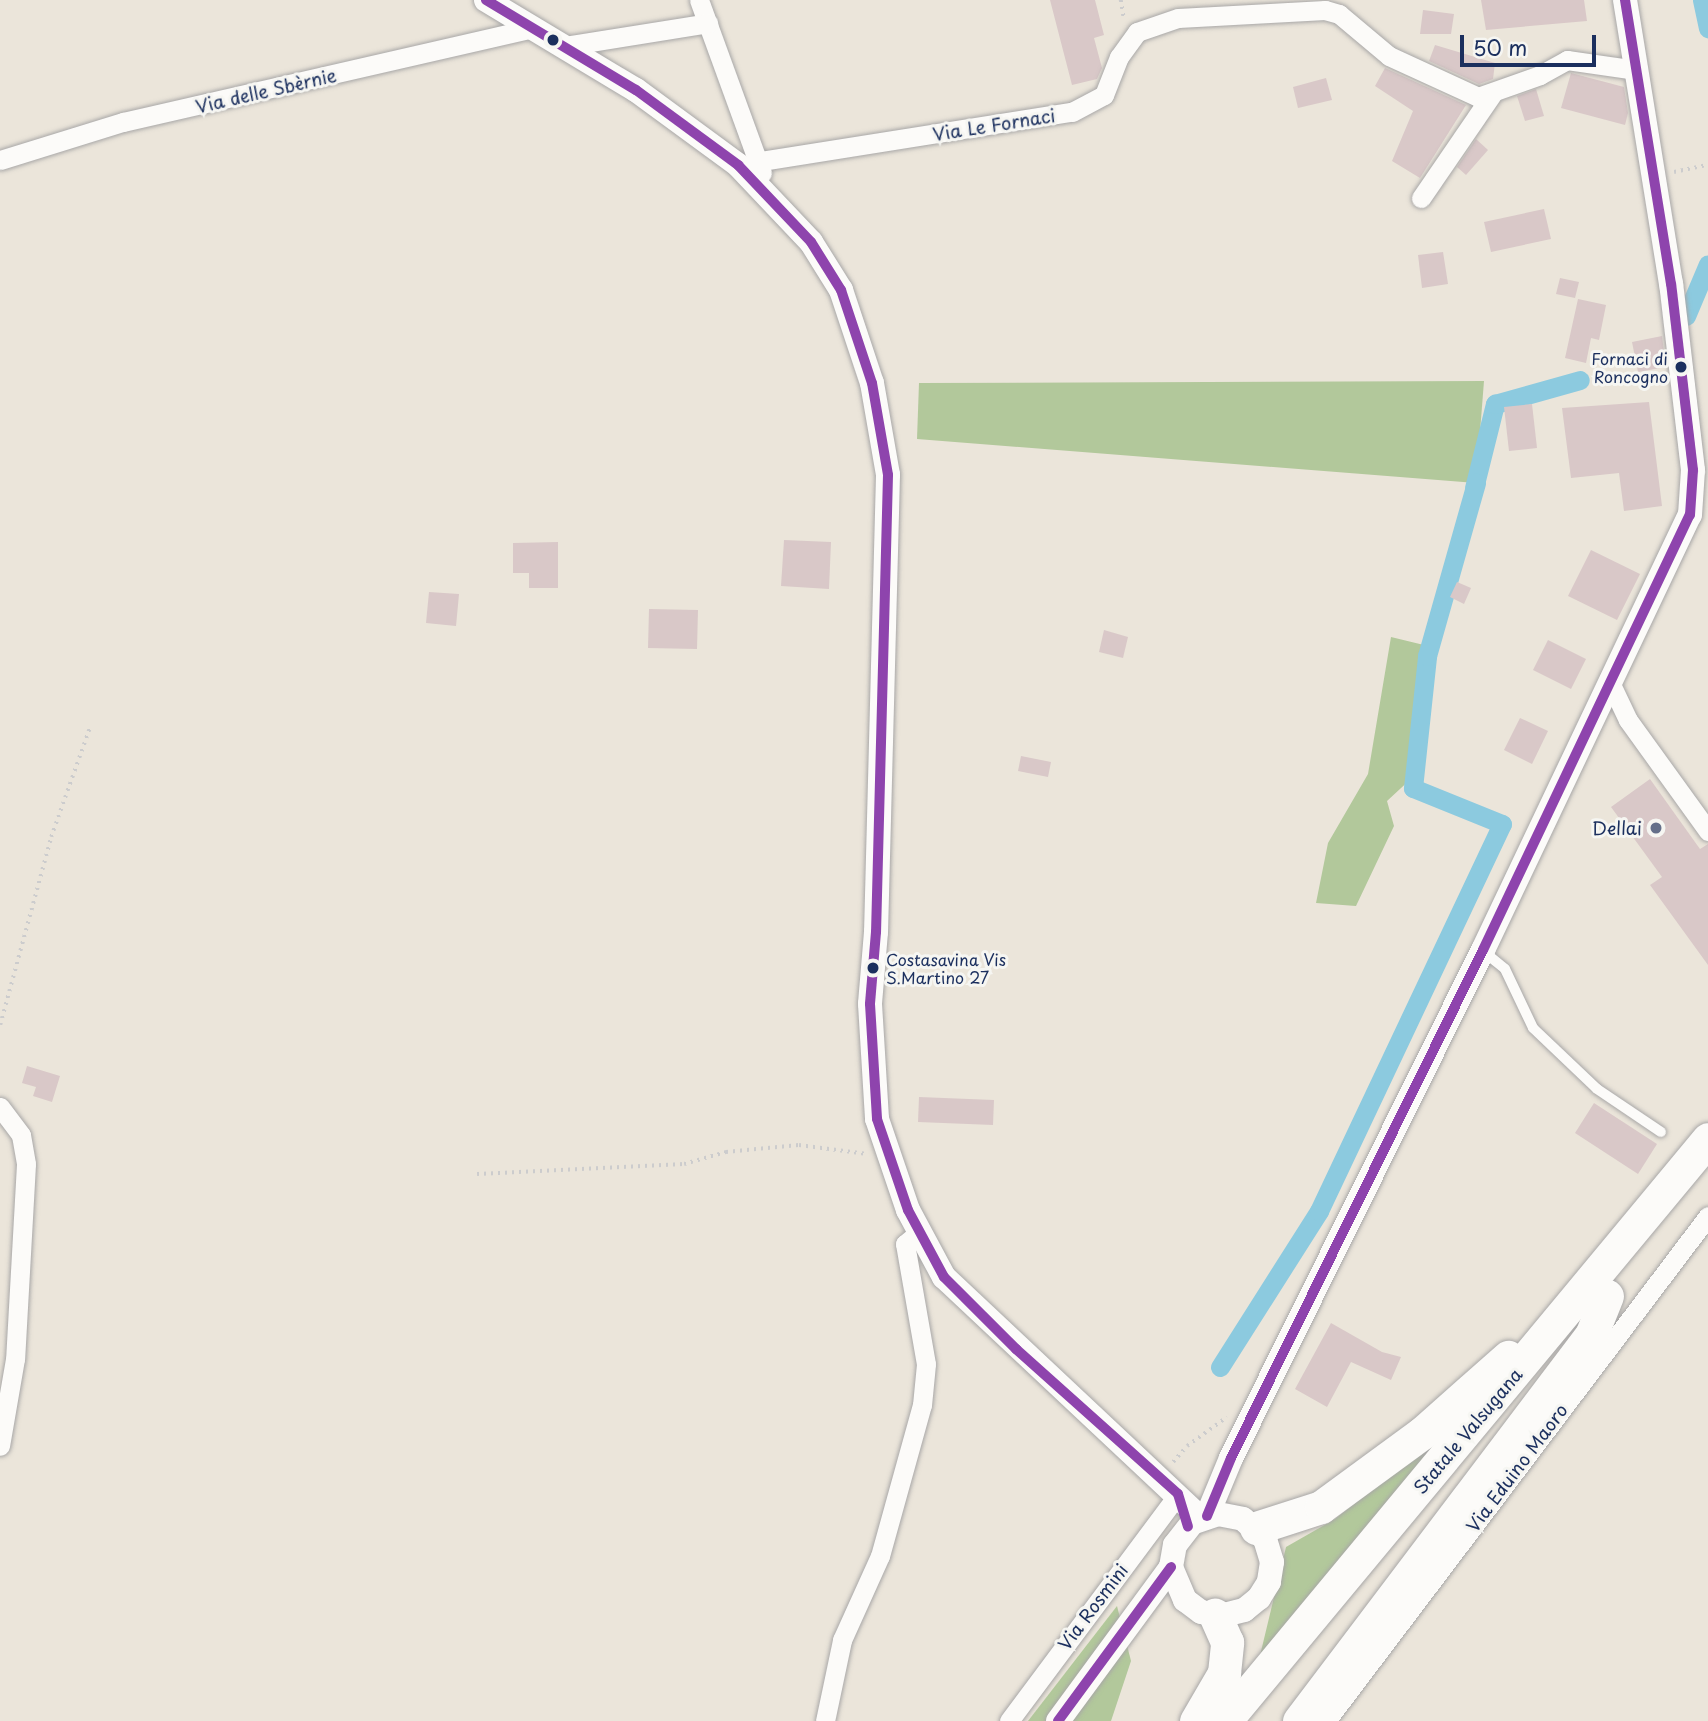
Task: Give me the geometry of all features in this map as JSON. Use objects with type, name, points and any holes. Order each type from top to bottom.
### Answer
[{"type":"highway","name":"Statale Valsugana","points":[[1246,1721],[1599,1290],[1708,1139]]},
{"type":"highway","name":"Statale Valsugana","points":[[1225,1721],[1708,1166]]},
{"type":"highway","points":[[1216,1521],[1321,1507],[1367,1476],[1599,1290]]},
{"type":"highway","points":[[1300,1721],[1592,1333],[1599,1290]]},
{"type":"highway","points":[[1196,1721],[1224,1673],[1227,1642],[1215,1615]]},
{"type":"street","points":[[486,0],[636,90],[738,165],[811,242],[841,290],[872,383],[888,475],[876,932],[870,1004],[877,1119],[919,1233],[944,1277],[968,1303],[1178,1494],[1271,1558],[1267,1586],[1244,1610],[1215,1615],[1185,1600],[1136,1611]]},
{"type":"street","points":[[699,0],[761,161],[762,188]]},
{"type":"street","points":[[1216,1521],[1223,1475],[1483,950],[1609,680],[1690,516],[1701,472],[1651,177],[1625,0]]},
{"type":"street","name":"Via Le Fornaci","points":[[761,161],[1072,112],[1104,95],[1119,57],[1138,32],[1178,18],[1325,10],[1339,14],[1389,56],[1437,81],[1478,97],[1567,60],[1636,69]]},
{"type":"street","points":[[565,46],[708,23]]},
{"type":"street","name":"Via delle Sbèrnie","points":[[0,160],[123,122],[533,28]]},
{"type":"street","points":[[1422,198],[1493,93]]},
{"type":"street","points":[[1609,680],[1628,720],[1708,831]]},
{"type":"street","points":[[0,1107],[22,1135],[26,1164],[15,1359],[0,1446]]},
{"type":"street","name":"Via Eduino Maoro","points":[[1326,1721],[1708,1216]]},
{"type":"street","points":[[825,1721],[842,1640],[880,1556],[922,1405],[926,1364],[905,1244],[919,1233]]},
{"type":"street","points":[[1178,1494],[1223,1475]]},
{"type":"street","name":"Via Rosmini","points":[[1009,1721],[1178,1494]]},
{"type":"street","points":[[1058,1721],[1136,1611],[1171,1567],[1175,1545],[1216,1521]]},
{"type":"street","points":[[1171,1567],[1185,1600]]},
{"type":"lane","points":[[1483,950],[1505,969],[1533,1028],[1597,1088],[1661,1132]]},
{"type":"path","points":[[1651,177],[1708,165]]},
{"type":"path","points":[[0,1025],[51,837],[90,727]]},
{"type":"path","points":[[478,1174],[684,1164],[726,1152],[799,1145],[890,1157]]},
{"type":"green space","points":[[1484,381],[1476,483],[917,439],[919,383]]},
{"type":"green space","points":[[1391,637],[1428,646],[1414,776],[1387,801],[1394,826],[1356,906],[1316,903],[1328,843],[1368,774]]},
{"type":"green space","points":[[1461,1419],[1258,1664],[1286,1547],[1335,1519]]},
{"type":"green space","points":[[1117,1606],[1131,1661],[1111,1721],[1028,1721]]},
{"type":"building","points":[[1050,0],[1095,0],[1104,35],[1094,38],[1102,68],[1097,79],[1072,85]]},
{"type":"building","points":[[1481,0],[1584,0],[1587,21],[1486,30]]},
{"type":"building","points":[[1423,10],[1454,14],[1451,34],[1420,34]]},
{"type":"building","points":[[1435,45],[1495,63],[1493,79],[1479,84],[1429,61]]},
{"type":"building","points":[[1385,68],[1466,105],[1420,178],[1392,161],[1413,111],[1375,86]]},
{"type":"building","points":[[1571,73],[1624,87],[1628,113],[1625,125],[1561,108]]},
{"type":"building","points":[[1326,78],[1332,100],[1298,108],[1293,87]]},
{"type":"building","points":[[1536,89],[1544,116],[1525,121],[1517,96]]},
{"type":"building","points":[[1476,139],[1488,150],[1466,175],[1457,167]]},
{"type":"building","points":[[1544,209],[1551,239],[1491,252],[1484,222]]},
{"type":"building","points":[[1443,252],[1448,284],[1422,288],[1418,255]]},
{"type":"building","points":[[1560,278],[1579,282],[1575,298],[1556,294]]},
{"type":"building","points":[[1578,299],[1606,305],[1599,340],[1591,338],[1586,363],[1565,358]]},
{"type":"building","points":[[1662,336],[1666,367],[1638,372],[1632,342]]},
{"type":"building","points":[[1649,402],[1662,506],[1624,511],[1619,473],[1571,478],[1562,408]]},
{"type":"building","points":[[1532,404],[1537,448],[1509,451],[1504,407]]},
{"type":"building","points":[[784,540],[831,542],[829,589],[781,586]]},
{"type":"building","points":[[558,542],[558,588],[529,588],[529,573],[513,573],[513,543]]},
{"type":"building","points":[[1591,550],[1640,574],[1617,620],[1568,596]]},
{"type":"building","points":[[1457,582],[1471,588],[1464,604],[1450,597]]},
{"type":"building","points":[[429,592],[459,594],[456,626],[426,623]]},
{"type":"building","points":[[649,609],[698,610],[697,649],[648,648]]},
{"type":"building","points":[[1104,630],[1128,637],[1123,658],[1099,652]]},
{"type":"building","points":[[1548,640],[1586,659],[1571,689],[1533,670]]},
{"type":"building","points":[[1520,718],[1548,731],[1532,764],[1504,750]]},
{"type":"building","points":[[1021,756],[1051,762],[1048,777],[1018,771]]},
{"type":"building","points":[[1650,779],[1700,849],[1708,844],[1708,965],[1650,885],[1662,877],[1611,807]]},
{"type":"building","points":[[27,1066],[60,1076],[52,1102],[33,1096],[36,1087],[22,1083]]},
{"type":"building","points":[[919,1097],[994,1100],[993,1125],[918,1122]]},
{"type":"building","points":[[1594,1103],[1657,1144],[1638,1174],[1575,1133]]},
{"type":"building","points":[[1331,1323],[1382,1352],[1401,1357],[1391,1380],[1351,1362],[1327,1407],[1295,1389]]},
{"type":"waterway","points":[[1702,0],[1708,28]]},
{"type":"waterway","points":[[1686,316],[1708,264]]},
{"type":"waterway","points":[[1474,488],[1495,404],[1580,380]]},
{"type":"waterway","points":[[1220,1367],[1319,1211],[1502,824],[1413,788],[1427,656],[1476,483]]},
{"type":"transit line","points":[[486,0],[636,90],[738,165],[811,242],[841,290],[872,383],[888,475],[876,932],[870,1004],[877,1119],[908,1210],[944,1277],[1016,1349],[1178,1494],[1188,1527]]},
{"type":"transit line","points":[[1207,1516],[1231,1458],[1483,950],[1690,515],[1693,470],[1671,284],[1625,0]]},
{"type":"transit line","points":[[1058,1721],[1171,1567]]},
{"type":"place","name":"Fornaci di Roncogno","points":[[1681,367]]},
{"type":"place","name":"Dellai","points":[[1656,828]]},
{"type":"place","name":"Costasavina Vis S.Martino 27","points":[[873,968]]}]
